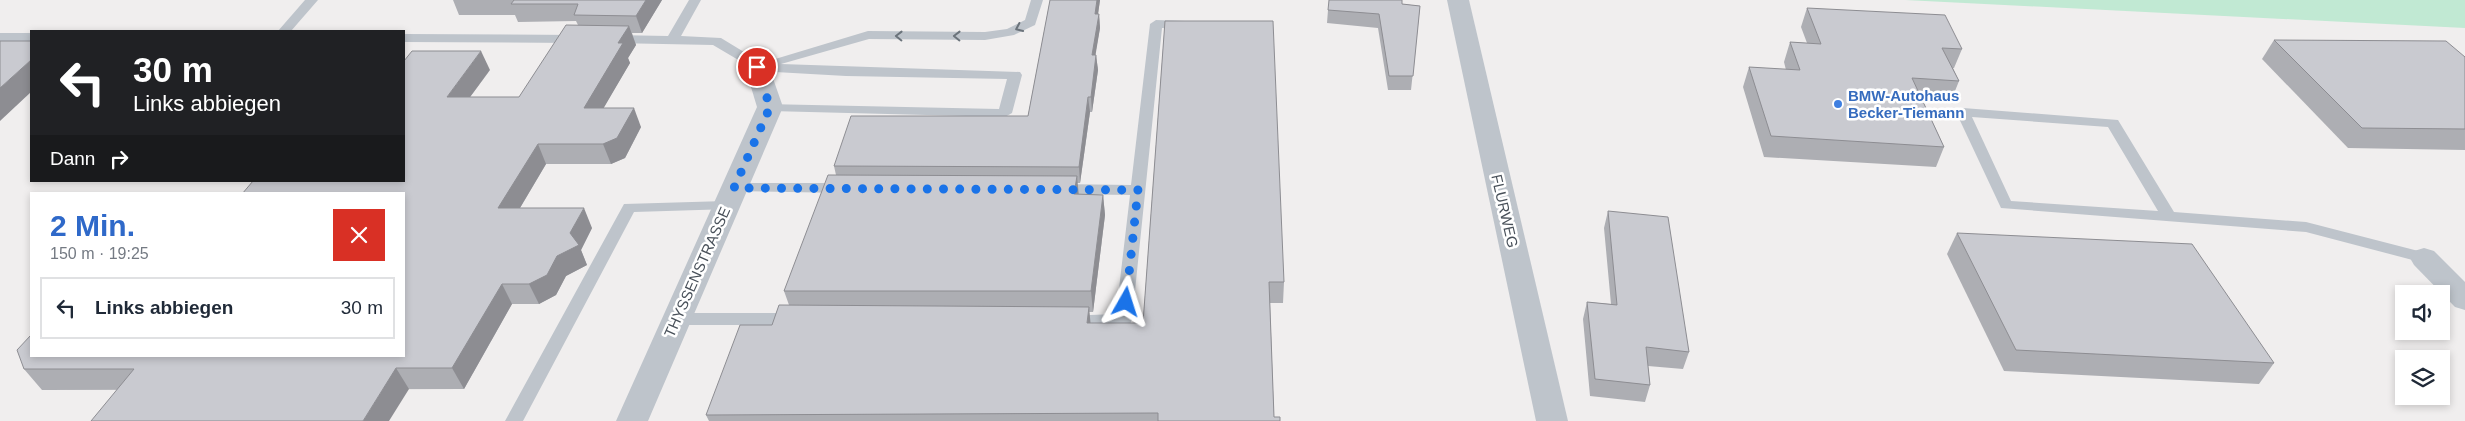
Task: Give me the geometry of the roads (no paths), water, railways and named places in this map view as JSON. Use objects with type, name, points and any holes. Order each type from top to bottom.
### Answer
[{"type":"street","name":"FLURWEG","points":[[1458,0],[1552,421]]},
{"type":"street","points":[[757,67],[770,107]]},
{"type":"street","name":"THYSSENSTRASSE","points":[[632,421],[770,107]]},
{"type":"street","points":[[2424,258],[2465,300]]},
{"type":"lane","points":[[285,30],[312,0]]},
{"type":"lane","points":[[673,39],[695,0]]},
{"type":"lane","points":[[757,67],[868,35],[985,36],[1010,32],[1031,22],[1037,0]]},
{"type":"lane","points":[[1055,320],[1124,320],[1156,24],[1202,25]]},
{"type":"lane","points":[[0,37],[30,37]]},
{"type":"lane","points":[[405,38],[716,40],[757,67],[846,72],[1015,75],[1005,113],[770,107]]},
{"type":"lane","points":[[2169,217],[2113,123],[1963,112],[2006,205],[2306,228],[2424,258]]},
{"type":"lane","points":[[514,421],[629,207],[730,197],[862,188]]},
{"type":"lane","points":[[1040,189],[1138,190]]},
{"type":"lane","points":[[676,319],[815,319]]},
{"type":"place","name":"BMW-Autohaus Becker-Tiemann","points":[[1838,104]]}]
